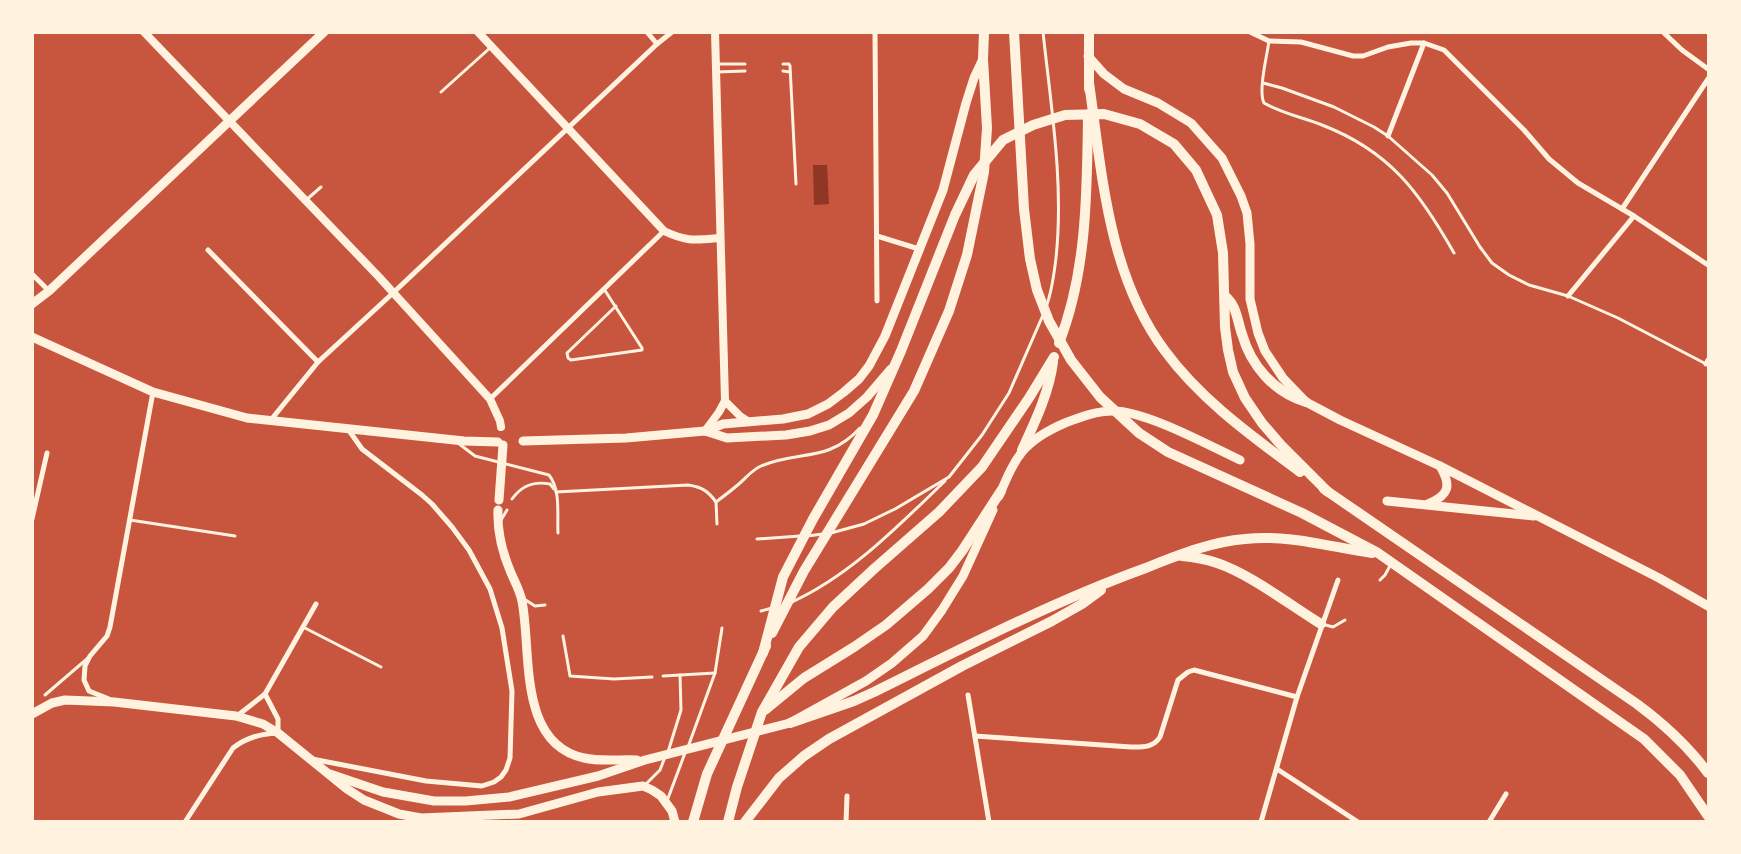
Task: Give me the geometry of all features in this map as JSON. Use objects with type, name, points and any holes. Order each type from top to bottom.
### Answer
[{"type":"highway","points":[[693,822],[707,774],[763,653],[804,571],[914,391],[949,311],[967,255],[984,172],[986,128],[983,58],[984,32]]},
{"type":"highway","points":[[1014,32],[1024,209],[1030,259],[1037,290],[1049,321],[1071,360],[1100,397],[1138,433],[1168,452],[1302,513],[1378,553],[1644,739],[1680,775],[1708,816]]},
{"type":"highway","points":[[1022,450],[1051,379],[1054,357],[1072,305],[1081,248],[1087,190],[1088,35]]},
{"type":"highway","points":[[1089,83],[1107,210],[1120,259],[1143,317],[1165,351],[1201,393],[1247,433],[1328,492],[1637,704],[1672,732],[1692,752],[1708,773]]},
{"type":"highway","points":[[763,653],[783,577],[813,519],[873,415],[901,351],[955,215],[974,175],[1003,140],[1033,125],[1065,116],[1104,114],[1140,124],[1174,144],[1196,170],[1216,215],[1223,253],[1225,327],[1233,372],[1245,398],[1262,423],[1281,446],[1328,492]]},
{"type":"highway","points":[[1225,293],[1236,312],[1245,345],[1263,374],[1287,395],[1306,402]]},
{"type":"highway","points":[[728,822],[737,787],[762,712],[799,646],[833,607],[939,512],[982,467],[1029,398],[1054,357]]},
{"type":"highway","points":[[762,712],[804,678],[854,647],[886,624],[928,589],[949,568],[962,551],[1001,491]]},
{"type":"highway","points":[[790,723],[854,701],[1046,608],[1179,555],[1220,542],[1270,537],[1302,540],[1349,550],[1378,553]]},
{"type":"highway","points":[[1179,555],[1200,558],[1236,571],[1321,624]]},
{"type":"highway","points":[[745,822],[779,778],[804,756],[829,738],[962,666],[1052,621],[1082,604],[1116,579]]},
{"type":"main road","points":[[977,32],[983,44]]},
{"type":"main road","points":[[32,304],[229,122],[319,34]]},
{"type":"main road","points":[[1088,56],[1104,74],[1124,90],[1158,103],[1191,123],[1222,158],[1241,196],[1247,213],[1250,244],[1250,300],[1258,333],[1265,351],[1283,378],[1306,402],[1539,516],[1659,578],[1708,606]]},
{"type":"main road","points":[[524,441],[626,438],[705,431],[723,424],[783,419],[808,414],[828,404],[859,379],[885,336],[944,190],[966,103],[983,58]]},
{"type":"main road","points":[[32,337],[153,392],[247,418],[348,430],[501,443],[502,462],[498,500]]},
{"type":"main road","points":[[705,431],[727,438],[786,435],[829,425],[849,413],[867,397],[895,363]]},
{"type":"main road","points":[[330,774],[382,792],[401,796],[466,801],[509,797],[598,776],[645,760],[790,723],[866,681],[892,663],[924,636],[963,576],[1001,491],[1022,450],[1044,432],[1097,412],[1114,411],[1138,415],[1240,460]]},
{"type":"main road","points":[[1425,505],[1438,499],[1447,488],[1446,475],[1440,466]]},
{"type":"main road","points":[[1387,501],[1539,516]]},
{"type":"main road","points":[[502,510],[497,526],[501,546],[521,597],[525,618],[534,709],[541,724],[550,738],[560,748],[586,759],[645,760]]},
{"type":"main road","points":[[32,714],[52,703],[65,700],[114,702],[236,716],[263,724],[278,733],[347,788],[364,800],[398,818],[518,818],[598,792],[643,786],[652,790],[666,802],[675,822]]},
{"type":"street","points":[[144,32],[393,293],[490,399],[502,427]]},
{"type":"street","points":[[478,32],[664,231],[680,238],[694,240],[720,238]]},
{"type":"street","points":[[646,32],[657,44]]},
{"type":"street","points":[[270,421],[318,362],[672,32]]},
{"type":"street","points":[[705,431],[720,412],[725,401],[715,32]]},
{"type":"street","points":[[875,32],[877,301]]},
{"type":"street","points":[[1250,32],[1269,41],[1300,42],[1353,56],[1363,56],[1388,47],[1424,42],[1444,50],[1524,130],[1549,159],[1578,183],[1634,216],[1708,265]]},
{"type":"street","points":[[1663,32],[1682,50],[1708,69]]},
{"type":"street","points":[[1388,136],[1424,42]]},
{"type":"street","points":[[1622,209],[1708,79]]},
{"type":"street","points":[[1568,296],[1634,216]]},
{"type":"street","points":[[490,399],[664,231]]},
{"type":"street","points":[[877,236],[919,250]]},
{"type":"street","points":[[208,250],[318,362]]},
{"type":"street","points":[[32,274],[48,291]]},
{"type":"street","points":[[114,702],[89,691],[84,680],[84,672],[90,656],[107,636],[110,627],[153,392]]},
{"type":"street","points":[[725,401],[736,413],[749,422]]},
{"type":"street","points":[[311,759],[426,781],[482,786],[494,782],[501,777],[506,770],[510,758],[512,691],[502,628],[490,589],[468,550],[432,504],[422,494],[362,449],[348,430]]},
{"type":"street","points":[[32,519],[47,452]]},
{"type":"street","points":[[1261,822],[1321,624],[1338,580]]},
{"type":"street","points":[[236,716],[265,694],[316,604]]},
{"type":"street","points":[[975,736],[1131,747],[1149,746],[1157,742],[1160,737],[1178,680],[1194,670],[1298,697]]},
{"type":"street","points":[[185,822],[233,748],[242,741],[255,736],[278,733],[278,719],[265,694]]},
{"type":"street","points":[[968,695],[989,822]]},
{"type":"street","points":[[1277,769],[1358,822]]},
{"type":"street","points":[[1489,822],[1506,794]]},
{"type":"street","points":[[846,822],[847,796]]},
{"type":"lane","points":[[761,611],[784,605],[814,592],[850,567],[897,526],[949,477],[982,435],[1009,393],[1048,305],[1055,267],[1059,202],[1055,143],[1042,32]]},
{"type":"lane","points":[[1269,41],[1263,84],[1262,99],[1264,103],[1287,114],[1322,125],[1365,146],[1405,179],[1417,193],[1454,254]]},
{"type":"lane","points":[[440,92],[491,47]]},
{"type":"lane","points":[[716,68],[745,64]]},
{"type":"lane","points":[[783,64],[790,65],[796,184]]},
{"type":"lane","points":[[716,68],[745,71]]},
{"type":"lane","points":[[783,71],[790,72]]},
{"type":"lane","points":[[1263,84],[1282,88],[1334,107],[1374,126],[1388,136],[1432,175],[1447,193],[1492,263],[1509,275],[1529,285],[1568,296],[1618,318],[1708,363]]},
{"type":"lane","points":[[305,201],[322,187]]},
{"type":"lane","points":[[604,289],[616,306],[642,350],[572,360],[568,358],[567,353],[616,306]]},
{"type":"lane","points":[[716,502],[760,467],[778,460],[815,455],[841,445],[852,437],[873,415]]},
{"type":"lane","points":[[453,440],[475,456],[549,475],[553,480],[556,492],[558,533]]},
{"type":"lane","points":[[757,539],[831,533],[864,524],[895,509],[949,477]]},
{"type":"lane","points":[[512,499],[517,492],[529,484],[541,482],[550,484],[556,492]]},
{"type":"lane","points":[[556,492],[660,486],[700,486],[709,492],[716,502],[717,524]]},
{"type":"lane","points":[[129,520],[235,536]]},
{"type":"lane","points":[[1380,580],[1392,563]]},
{"type":"lane","points":[[521,597],[529,604],[535,606],[545,605]]},
{"type":"lane","points":[[1321,624],[1332,627],[1345,620]]},
{"type":"lane","points":[[303,627],[381,667]]},
{"type":"lane","points":[[666,802],[715,673],[722,628]]},
{"type":"lane","points":[[563,636],[570,676],[614,679],[652,677]]},
{"type":"lane","points":[[45,695],[90,656]]},
{"type":"lane","points":[[663,676],[715,673]]},
{"type":"lane","points":[[643,786],[660,770],[676,732],[682,710],[680,675]]},
{"type":"shaded area","points":[[813,165],[827,165],[829,204],[814,205]]}]
